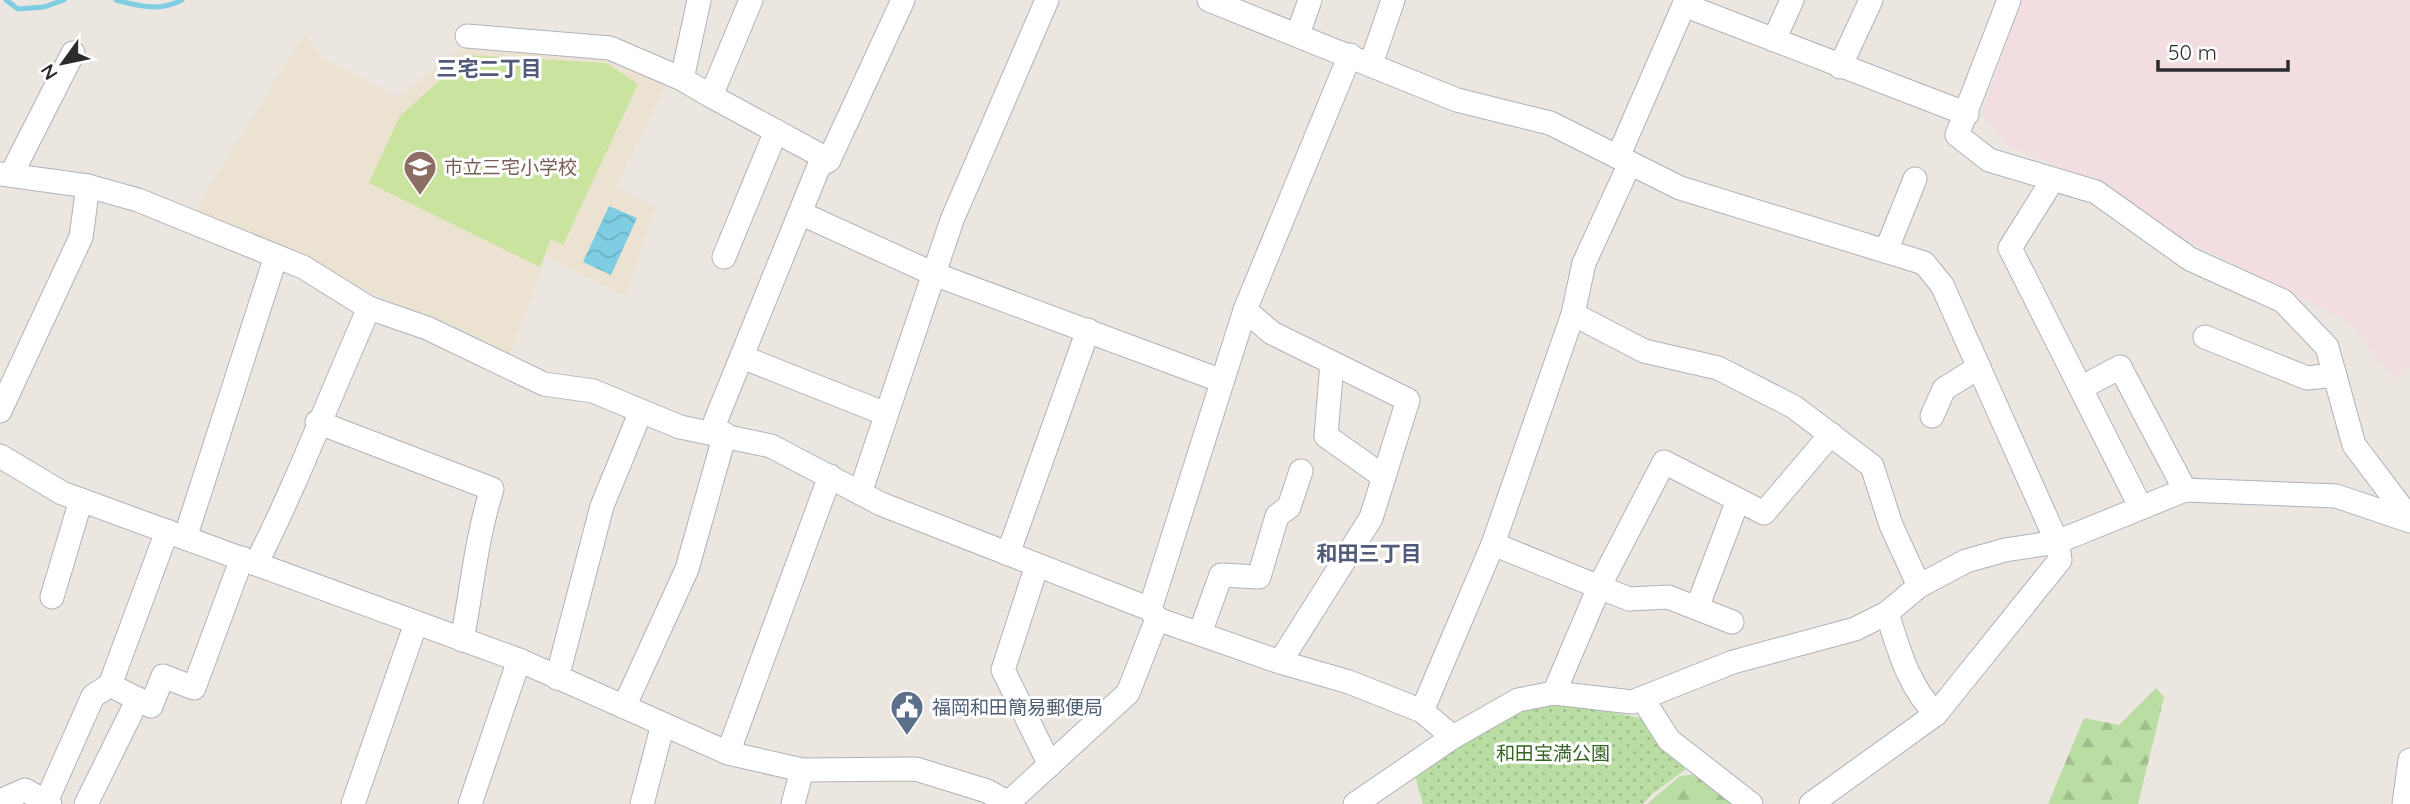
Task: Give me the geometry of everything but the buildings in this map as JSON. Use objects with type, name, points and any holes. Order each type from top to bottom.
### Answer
[{"type":"street","points":[[682,79],[699,0]]},
{"type":"street","points":[[711,96],[751,0]]},
{"type":"street","points":[[624,707],[687,569],[718,433],[742,358],[820,166],[829,160],[903,0]]},
{"type":"street","points":[[860,493],[952,220],[1046,0]]},
{"type":"street","points":[[1298,34],[1310,0]]},
{"type":"street","points":[[0,456],[81,500],[519,660],[728,753],[802,770],[916,769],[998,801],[1050,765],[1128,693],[1245,310],[1360,60],[1393,0]]},
{"type":"street","points":[[1774,40],[1792,0]]},
{"type":"street","points":[[1840,67],[1871,0]]},
{"type":"street","points":[[2010,0],[1957,135],[1989,160],[2096,192],[2190,259],[2283,301],[2327,347],[2354,445],[2410,520]]},
{"type":"street","points":[[1219,2],[1457,100],[1550,123],[1680,188],[1924,262],[1942,285],[2057,541],[2060,560],[1936,713],[1811,804]]},
{"type":"street","points":[[1422,711],[1493,544],[1573,314],[1584,263],[1685,2],[1840,67],[1967,114]]},
{"type":"street","points":[[467,36],[610,48],[682,79],[829,160]]},
{"type":"street","points":[[73,53],[5,174],[88,186],[138,200],[303,267],[369,308],[427,328],[544,384],[593,391],[680,427],[771,446],[881,504],[1200,633],[1280,663],[1349,682],[1422,711],[1454,737]]},
{"type":"street","points":[[724,257],[776,131]]},
{"type":"street","points":[[1886,251],[1915,179]]},
{"type":"street","points":[[2052,181],[2010,248],[2140,506]]},
{"type":"street","points":[[0,411],[82,237],[88,186]]},
{"type":"street","points":[[800,213],[934,274],[1222,381]]},
{"type":"street","points":[[0,801],[24,790],[48,803],[93,696],[110,685],[176,534],[276,256]]},
{"type":"street","points":[[110,685],[151,706],[163,676],[194,688],[249,561],[281,514],[317,422],[369,308]]},
{"type":"street","points":[[1245,310],[1272,332],[1408,400],[1371,518],[1280,663]]},
{"type":"street","points":[[1573,314],[1644,351],[1718,368],[1794,407],[1872,466],[1891,525],[1919,586]]},
{"type":"street","points":[[1008,554],[1088,330]]},
{"type":"street","points":[[2204,337],[2307,378],[2335,375]]},
{"type":"street","points":[[742,358],[886,414]]},
{"type":"street","points":[[1332,363],[1326,436],[1384,477]]},
{"type":"street","points":[[1931,416],[1944,389],[1979,367]]},
{"type":"street","points":[[2081,388],[2120,367],[2185,490]]},
{"type":"street","points":[[557,678],[603,506],[641,411]]},
{"type":"street","points":[[317,422],[492,489],[478,535],[473,584],[462,640]]},
{"type":"street","points":[[1554,693],[1600,585],[1664,462],[1764,513],[1830,434]]},
{"type":"street","points":[[1200,633],[1221,575],[1259,577],[1277,516],[1289,507],[1301,471]]},
{"type":"street","points":[[728,753],[830,476]]},
{"type":"street","points":[[1356,804],[1454,737],[1518,700],[1554,693],[1632,702],[1696,680],[1733,662],[1855,629],[1887,613],[1919,586],[1966,561],[2005,550],[2057,541],[2185,490],[2336,496],[2410,520]]},
{"type":"street","points":[[52,597],[81,500]]},
{"type":"street","points":[[1697,608],[1738,500]]},
{"type":"street","points":[[1493,544],[1600,585],[1629,599],[1668,597],[1732,622]]},
{"type":"street","points":[[1037,565],[1003,670],[1050,765]]},
{"type":"street","points":[[1887,613],[1903,665],[1920,699],[1936,713]]},
{"type":"street","points":[[353,804],[416,623]]},
{"type":"street","points":[[470,804],[519,660]]},
{"type":"street","points":[[1642,698],[1669,740],[1751,804]]},
{"type":"street","points":[[86,804],[138,699]]},
{"type":"street","points":[[642,804],[663,724]]},
{"type":"street","points":[[2404,804],[2410,760]]},
{"type":"street","points":[[793,804],[802,770]]},
{"type":"shaded area","points":[[2021,0],[2410,0],[2410,367],[2396,380],[2347,321],[2157,226],[2103,185],[2008,146],[1982,114]]},
{"type":"shaded area","name":"市立三宅小学校","points":[[305,33],[323,59],[398,97],[466,44],[613,57],[667,82],[616,187],[656,207],[625,296],[546,256],[509,358],[195,210]]},
{"type":"green space","points":[[468,55],[606,63],[638,84],[563,245],[551,239],[540,267],[369,183],[400,116]]},
{"type":"green space","points":[[2156,688],[2164,697],[2138,804],[2048,804],[2084,718],[2119,725]]},
{"type":"green space","name":"和田宝満公園","points":[[1562,703],[1646,719],[1693,764],[1652,794],[1643,804],[1423,804],[1413,769],[1518,705]]},
{"type":"green space","points":[[1705,773],[1741,804],[1647,804],[1680,776]]},
{"type":"water","points":[[609,206],[637,218],[611,275],[583,262]]},
{"type":"waterway","points":[[6,0],[18,9],[44,7],[64,0]]},
{"type":"waterway","points":[[116,0],[157,7],[182,0]]},
{"type":"place","name":"市立三宅小学校","points":[[420,197]]},
{"type":"place","name":"福岡和田簡易郵便局","points":[[907,737]]},
{"type":"district","name":"三宅二丁目","points":[[489,69]]},
{"type":"district","name":"和田三丁目","points":[[1369,554]]}]
